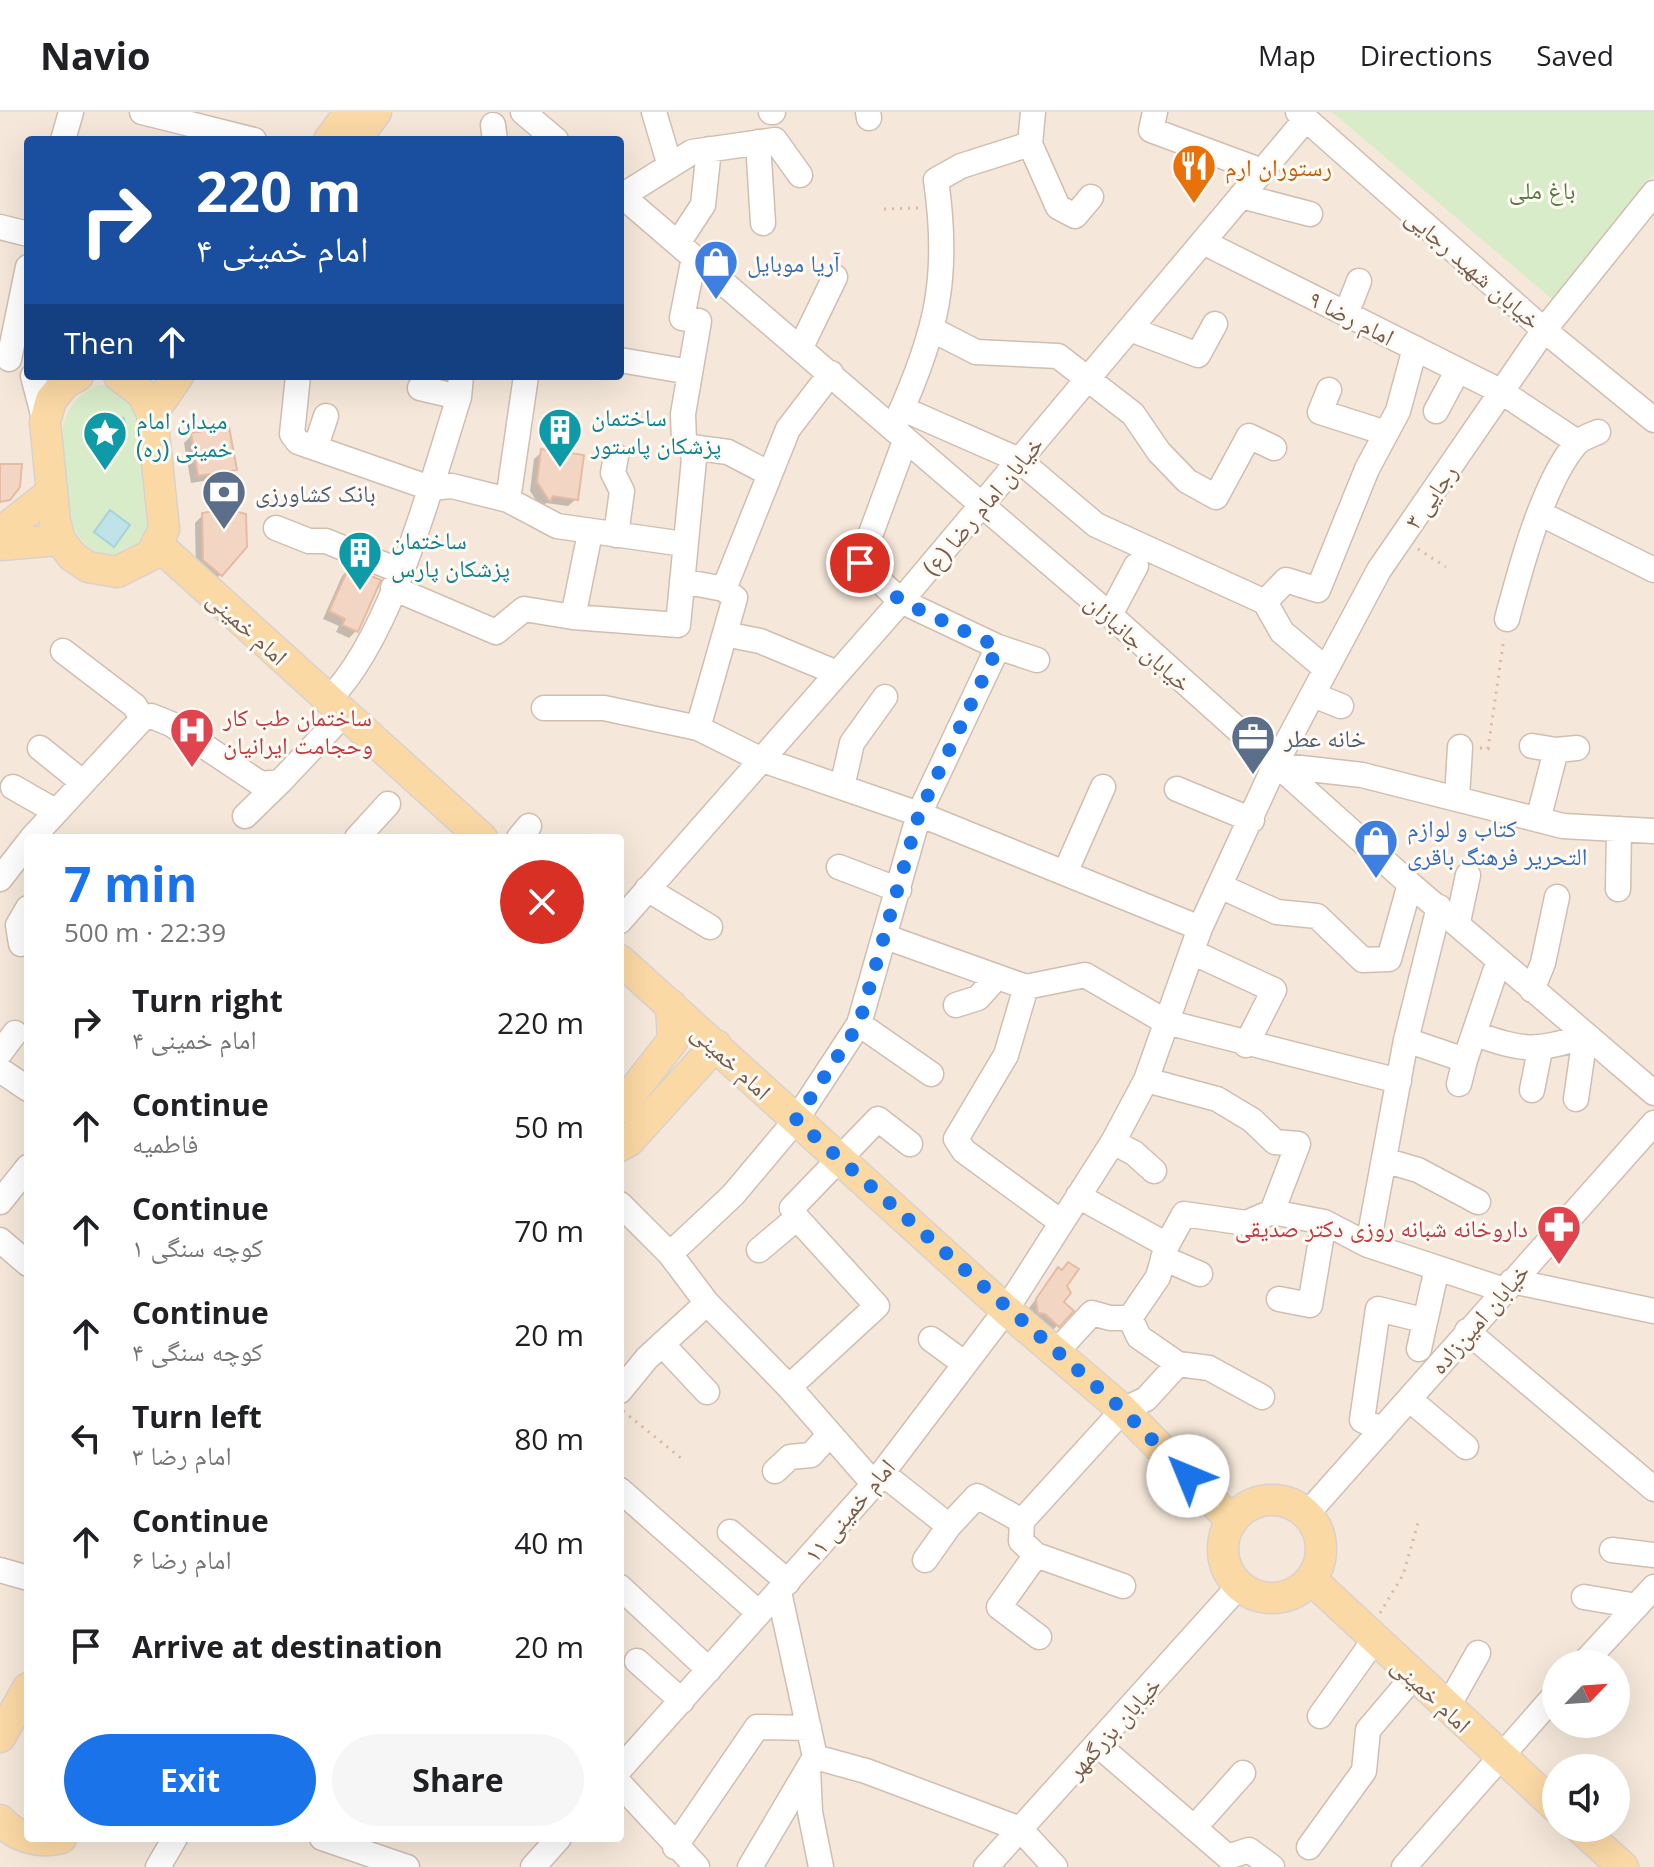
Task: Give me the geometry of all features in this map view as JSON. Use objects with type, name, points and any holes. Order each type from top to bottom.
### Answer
[{"type":"main road","points":[[332,136],[350,112]]},
{"type":"main road","points":[[358,136],[376,112]]},
{"type":"main road","points":[[71,380],[51,400],[45,422],[60,540],[72,556],[88,567],[117,572],[139,564],[157,544],[164,529],[152,414],[143,394],[129,380]]},
{"type":"main road","points":[[152,414],[175,380]]},
{"type":"main road","points":[[0,533],[52,492]]},
{"type":"main road","points":[[0,545],[60,540]]},
{"type":"main road","name":"امام خمینی","points":[[157,544],[335,708],[398,792],[475,834]]},
{"type":"main road","name":"امام خمینی","points":[[624,964],[841,1157],[1006,1310],[1123,1410],[1232,1521]]},
{"type":"main road","points":[[624,1103],[673,1040],[671,1005]]},
{"type":"main road","points":[[624,1144],[716,1045]]},
{"type":"main road","points":[[1268,1500],[1295,1506],[1306,1515],[1319,1539],[1320,1553],[1311,1579],[1282,1598],[1259,1597],[1239,1586],[1226,1567],[1223,1556],[1225,1533],[1232,1521],[1254,1504],[1268,1500]]},
{"type":"main road","name":"امام خمینی","points":[[1311,1579],[1542,1794]]},
{"type":"main road","points":[[0,1737],[24,1695]]},
{"type":"main road","points":[[0,1820],[24,1836]]},
{"type":"main road","points":[[32,1867],[60,1842]]},
{"type":"main road","points":[[1595,1842],[1623,1867]]},
{"type":"street","points":[[64,136],[71,112]]},
{"type":"street","points":[[142,112],[238,136]]},
{"type":"street","points":[[523,112],[551,136]]},
{"type":"street","points":[[654,112],[670,166]]},
{"type":"street","points":[[1033,112],[1030,144],[1058,207],[1075,216],[1091,197]]},
{"type":"street","points":[[1155,112],[1151,130],[1262,171]]},
{"type":"street","name":"خیابان امام رضا (ع)","points":[[624,916],[901,601],[1262,171],[1302,116]]},
{"type":"street","name":"خیابان شهید رجایی","points":[[1302,116],[1544,330],[1654,420]]},
{"type":"street","points":[[624,193],[692,152],[775,140],[800,175]]},
{"type":"street","points":[[758,142],[763,223]]},
{"type":"street","points":[[1030,144],[961,166],[936,180],[940,208],[941,292],[920,371],[860,563],[901,601],[998,647],[1037,660]]},
{"type":"street","points":[[709,149],[703,205],[686,250],[682,318],[699,321],[690,372],[684,441],[691,447],[728,452],[768,473]]},
{"type":"street","name":"رجایی ۳","points":[[1166,1022],[1200,928],[1275,765],[1379,570],[1544,330],[1654,193]]},
{"type":"street","points":[[1241,196],[1310,214]]},
{"type":"street","name":"خیابان جانبازان","points":[[624,198],[831,373],[900,427],[980,506],[1110,615],[1410,884],[1654,1093]]},
{"type":"street","points":[[0,227],[24,233]]},
{"type":"street","name":"امام رضا ۹","points":[[1203,242],[1588,437],[1556,475],[1541,514]]},
{"type":"street","points":[[801,347],[835,277]]},
{"type":"street","points":[[1346,314],[1359,281]]},
{"type":"street","points":[[24,303],[17,366],[45,422]]},
{"type":"street","points":[[1130,329],[1198,355],[1215,324]]},
{"type":"street","points":[[931,329],[976,352],[1058,356],[1133,414],[1159,452],[1187,481],[1216,497],[1249,436],[1274,448]]},
{"type":"street","points":[[1265,602],[1286,580],[1318,590],[1367,469],[1398,411],[1415,348]]},
{"type":"street","points":[[624,361],[690,372]]},
{"type":"street","points":[[1436,411],[1458,370]]},
{"type":"street","points":[[724,589],[788,429],[831,373]]},
{"type":"street","points":[[298,380],[292,434],[298,442],[430,488],[452,486],[508,500],[557,526],[684,544]]},
{"type":"street","points":[[508,500],[525,380]]},
{"type":"street","points":[[245,816],[280,782],[335,708],[371,639],[396,579],[430,488],[460,386],[420,388]]},
{"type":"street","points":[[1329,390],[1320,412],[1386,433]]},
{"type":"street","points":[[316,446],[326,416]]},
{"type":"street","points":[[900,427],[1019,460],[1096,525],[1265,602],[1282,632],[1326,669]]},
{"type":"street","points":[[276,528],[309,541],[326,541],[496,632],[524,609],[573,617],[678,625],[694,459],[691,447]]},
{"type":"street","points":[[616,456],[613,473],[622,491],[616,535]]},
{"type":"street","points":[[1507,619],[1541,514],[1654,570]]},
{"type":"street","points":[[573,617],[590,533]]},
{"type":"street","points":[[1110,615],[1136,566]]},
{"type":"street","points":[[682,581],[724,589],[735,598],[698,728]]},
{"type":"street","points":[[725,634],[760,641],[837,673]]},
{"type":"street","points":[[670,1254],[733,1195],[796,1120],[859,1024],[919,814],[998,647]]},
{"type":"street","points":[[63,651],[135,706],[142,719]]},
{"type":"street","points":[[1313,695],[1341,706]]},
{"type":"street","points":[[842,787],[852,743],[885,697]]},
{"type":"street","points":[[544,708],[604,708],[698,728],[760,759],[919,814],[1200,928]]},
{"type":"street","points":[[35,834],[142,719],[151,716],[171,724],[261,784],[280,782]]},
{"type":"street","points":[[1532,746],[1567,749],[1538,820]]},
{"type":"street","points":[[1457,799],[1460,747]]},
{"type":"street","points":[[40,748],[82,782]]},
{"type":"street","points":[[1275,765],[1362,775],[1563,826],[1654,831]]},
{"type":"street","points":[[13,787],[55,811]]},
{"type":"street","points":[[1065,873],[1103,787]]},
{"type":"street","points":[[1177,789],[1252,820]]},
{"type":"street","points":[[361,834],[398,792]]},
{"type":"street","points":[[1618,889],[1619,829]]},
{"type":"street","points":[[13,873],[24,852]]},
{"type":"street","points":[[839,867],[899,890]]},
{"type":"street","points":[[1368,1245],[1406,1040],[1448,914],[1468,875]]},
{"type":"street","points":[[1220,886],[1277,912],[1317,916],[1363,960],[1389,959],[1410,884]]},
{"type":"street","points":[[647,889],[710,927]]},
{"type":"street","points":[[1532,990],[1543,963],[1557,897]]},
{"type":"street","points":[[21,944],[18,925],[24,915]]},
{"type":"street","points":[[886,937],[1026,987],[1085,975],[1166,1022],[1246,1045],[1399,1081]]},
{"type":"street","points":[[1192,952],[1274,990],[1246,1045]]},
{"type":"street","points":[[1459,1084],[1499,960]]},
{"type":"street","points":[[956,1005],[978,998],[997,977]]},
{"type":"street","points":[[1026,987],[1006,1055],[956,1139],[964,1151],[1061,1222]]},
{"type":"street","name":"امام خمینی ۱۱","points":[[624,1765],[878,1479],[1006,1310],[1113,1142],[1146,1080],[1166,1022]]},
{"type":"street","points":[[859,1024],[931,1074]]},
{"type":"street","points":[[1475,1034],[1512,1047],[1540,1050],[1585,1036],[1576,1099]]},
{"type":"street","points":[[1406,1040],[1465,1060]]},
{"type":"street","points":[[1532,1090],[1540,1050]]},
{"type":"street","points":[[0,1070],[24,1086]]},
{"type":"street","points":[[1146,1080],[1217,1099],[1252,1120],[1275,1142],[1298,1144],[1272,1212]]},
{"type":"street","points":[[789,1387],[877,1306],[797,1218],[792,1208],[878,1119],[910,1144]]},
{"type":"street","name":"خیابان امین‌زاده","points":[[1306,1515],[1654,1123]]},
{"type":"street","points":[[1113,1142],[1134,1153],[1154,1171]]},
{"type":"street","points":[[1384,1160],[1440,1180],[1478,1202]]},
{"type":"street","points":[[0,1202],[24,1172]]},
{"type":"street","points":[[1078,1196],[1200,1274]]},
{"type":"street","points":[[624,1208],[670,1254],[707,1303],[830,1434],[878,1479],[949,1526]]},
{"type":"street","points":[[1130,1318],[1158,1277],[1165,1252],[1184,1214],[1246,1223],[1272,1212],[1324,1222],[1368,1245],[1437,1268],[1508,1286],[1654,1311]]},
{"type":"street","points":[[759,1250],[797,1218]]},
{"type":"street","points":[[1279,1299],[1310,1305],[1324,1222]]},
{"type":"street","points":[[0,1240],[24,1261]]},
{"type":"street","points":[[1419,1349],[1437,1268]]},
{"type":"street","points":[[624,1387],[662,1344],[707,1303]]},
{"type":"street","points":[[1382,1430],[1362,1420],[1378,1309],[1423,1320]]},
{"type":"street","points":[[1057,1351],[1092,1313],[1110,1318],[1130,1318]]},
{"type":"street","points":[[1130,1318],[1139,1337],[1178,1364],[1209,1368],[1262,1397]]},
{"type":"street","points":[[1467,1331],[1654,1489]]},
{"type":"street","points":[[931,1339],[965,1364]]},
{"type":"street","points":[[662,1344],[707,1392]]},
{"type":"street","points":[[1123,1586],[1036,1555],[1021,1541],[1022,1521],[1123,1410],[1146,1399],[1178,1364]]},
{"type":"street","points":[[1409,1399],[1466,1447]]},
{"type":"street","points":[[775,1471],[790,1457],[811,1455],[830,1434]]},
{"type":"street","points":[[624,1494],[759,1613]]},
{"type":"street","points":[[925,1560],[949,1526],[977,1496],[1022,1521]]},
{"type":"street","points":[[730,1532],[784,1587],[809,1728],[812,1763],[810,1812],[821,1867]]},
{"type":"street","points":[[1612,1550],[1654,1555]]},
{"type":"street","points":[[1036,1555],[999,1607],[1039,1637]]},
{"type":"street","points":[[0,1570],[24,1577]]},
{"type":"street","name":"خیابان بزرگمهر","points":[[986,1867],[1239,1586]]},
{"type":"street","points":[[1596,1650],[1654,1587]]},
{"type":"street","points":[[624,1591],[709,1670]]},
{"type":"street","points":[[1584,1597],[1637,1606]]},
{"type":"street","points":[[1320,1716],[1371,1636]]},
{"type":"street","points":[[1447,1708],[1478,1653]]},
{"type":"street","points":[[637,1661],[682,1701]]},
{"type":"street","points":[[1309,1847],[1364,1771],[1368,1730],[1413,1677]]},
{"type":"street","points":[[1404,1867],[1542,1709]]},
{"type":"street","points":[[675,1847],[757,1727],[809,1728]]},
{"type":"street","points":[[1098,1745],[1228,1857],[1249,1850],[1272,1867]]},
{"type":"street","points":[[812,1763],[866,1771],[1020,1829],[1055,1867]]},
{"type":"street","points":[[750,1867],[812,1763]]},
{"type":"street","points":[[1194,1828],[1243,1773]]},
{"type":"street","points":[[624,1789],[675,1847],[697,1867]]},
{"type":"street","points":[[158,1867],[173,1842]]},
{"type":"street","points":[[334,1842],[407,1867]]},
{"type":"street","points":[[534,1866],[555,1842]]},
{"type":"path","points":[[884,209],[940,208]]},
{"type":"path","points":[[1401,538],[1446,567]]},
{"type":"path","points":[[1460,747],[1488,749],[1507,619]]},
{"type":"path","points":[[624,1412],[681,1458]]},
{"type":"path","points":[[1371,1636],[1403,1575],[1418,1523]]},
{"type":"shaded area","points":[[0,112],[1654,112],[1654,1867],[0,1867]]},
{"type":"green space","name":"باغ ملی","points":[[1332,112],[1654,112],[1654,174],[1553,300]]},
{"type":"green space","name":"میدان امام خمینی (ره)","points":[[99,385],[109,385],[138,408],[149,522],[137,545],[113,556],[86,545],[78,535],[72,523],[67,496],[63,437],[65,419],[78,398]]},
{"type":"water","points":[[105,415],[124,418],[125,426],[108,434],[89,431],[88,423]]},
{"type":"water","points":[[110,510],[130,525],[114,547],[94,532]]},
{"type":"building","points":[[229,427],[237,470],[198,476],[191,433]]},
{"type":"building","name":"ساختمان پزشکان پاستور","points":[[541,449],[584,455],[578,500],[553,496],[550,502],[537,482]]},
{"type":"building","points":[[0,464],[22,464],[20,487],[10,500],[0,502]]},
{"type":"building","name":"بانک کشاورزی","points":[[227,509],[246,514],[247,547],[222,576],[203,560],[202,513]]},
{"type":"building","name":"ساختمان پزشکان پارس","points":[[349,567],[381,580],[358,632],[342,625],[345,619],[329,611]]},
{"type":"building","points":[[1068,1262],[1079,1269],[1067,1286],[1071,1293],[1064,1302],[1074,1311],[1059,1327],[1045,1314],[1038,1313],[1036,1299],[1058,1267],[1062,1270]]},
{"type":"place","name":"رستوران ارم","points":[[1194,205]]},
{"type":"place","name":"آریا موبایل","points":[[716,301]]},
{"type":"place","name":"ساختمان پزشکان پاستور","points":[[560,469]]},
{"type":"place","name":"میدان امام خمینی (ره)","points":[[105,472]]},
{"type":"place","name":"بانک کشاورزی","points":[[224,531]]},
{"type":"place","name":"ساختمان پزشکان پارس","points":[[360,592]]},
{"type":"place","name":"ساختمان طب کار و‌حجامت ایرانیان","points":[[192,769]]},
{"type":"place","name":"خانه عطر","points":[[1253,776]]},
{"type":"place","name":"کتاب و لوازم التحریر فرهنگ باقری","points":[[1376,880]]},
{"type":"place","name":"داروخانه شبانه روزی دکتر صدیقی","points":[[1559,1266]]},
{"type":"route","points":[[860,563],[901,601],[998,647],[919,814],[859,1024],[829,1076],[796,1120],[841,1157],[1006,1310],[1123,1410],[1188,1476]]}]
